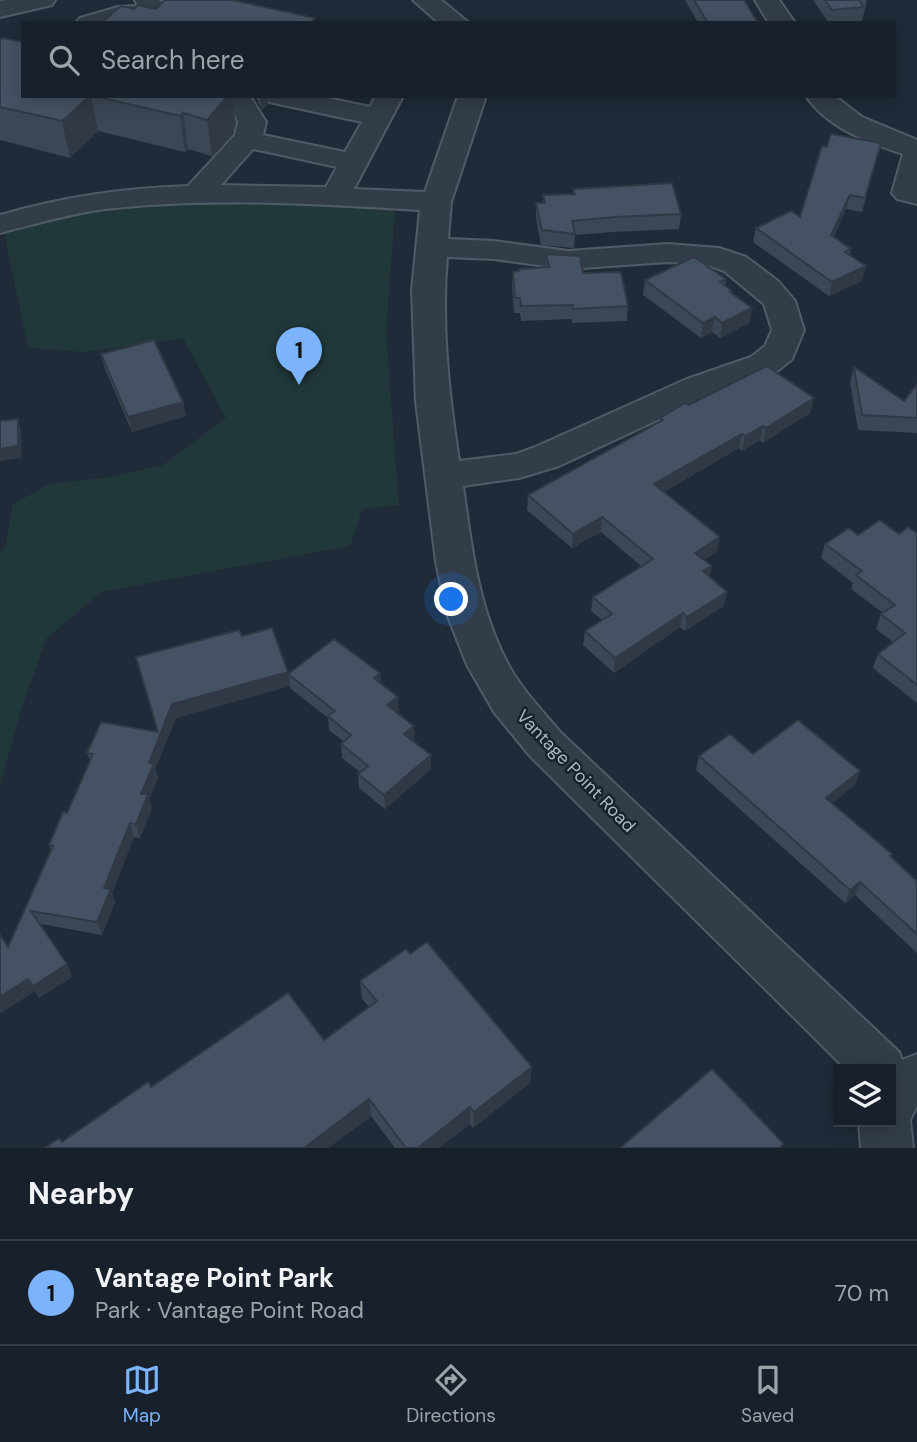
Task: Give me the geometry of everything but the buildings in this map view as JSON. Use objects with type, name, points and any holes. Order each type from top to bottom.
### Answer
[{"type":"street","points":[[0,9],[43,0]]},
{"type":"street","points":[[425,0],[453,21]]},
{"type":"street","points":[[766,0],[781,21]]},
{"type":"street","points":[[115,19],[200,4],[222,3]]},
{"type":"street","points":[[300,98],[383,106],[335,197]]},
{"type":"street","name":"Vantage Point Road","points":[[471,98],[436,202],[428,290],[429,341],[442,476],[455,562],[467,614],[487,665],[509,700],[545,744],[868,1064]]},
{"type":"street","points":[[821,98],[855,125],[917,151],[907,193],[917,195]]},
{"type":"street","points":[[196,195],[248,137],[252,122],[231,99]]},
{"type":"street","points":[[262,143],[354,162]]},
{"type":"street","points":[[0,223],[78,203],[196,195],[436,202]]},
{"type":"street","points":[[433,247],[494,250],[568,260],[668,253],[708,255],[735,264],[767,288],[779,302],[788,330],[780,351],[763,365],[699,387],[545,457],[519,466],[442,476]]},
{"type":"street","points":[[887,1148],[890,1127]]},
{"type":"green space","points":[[175,202],[381,204],[395,212],[386,333],[399,505],[362,509],[350,546],[101,592],[46,639],[20,713],[0,786],[0,552],[5,548],[13,504],[50,484],[109,477],[163,465],[226,418],[183,338],[86,352],[28,348],[4,232],[106,207]]},
{"type":"place","name":"Vantage Point Park","points":[[299,385]]}]
